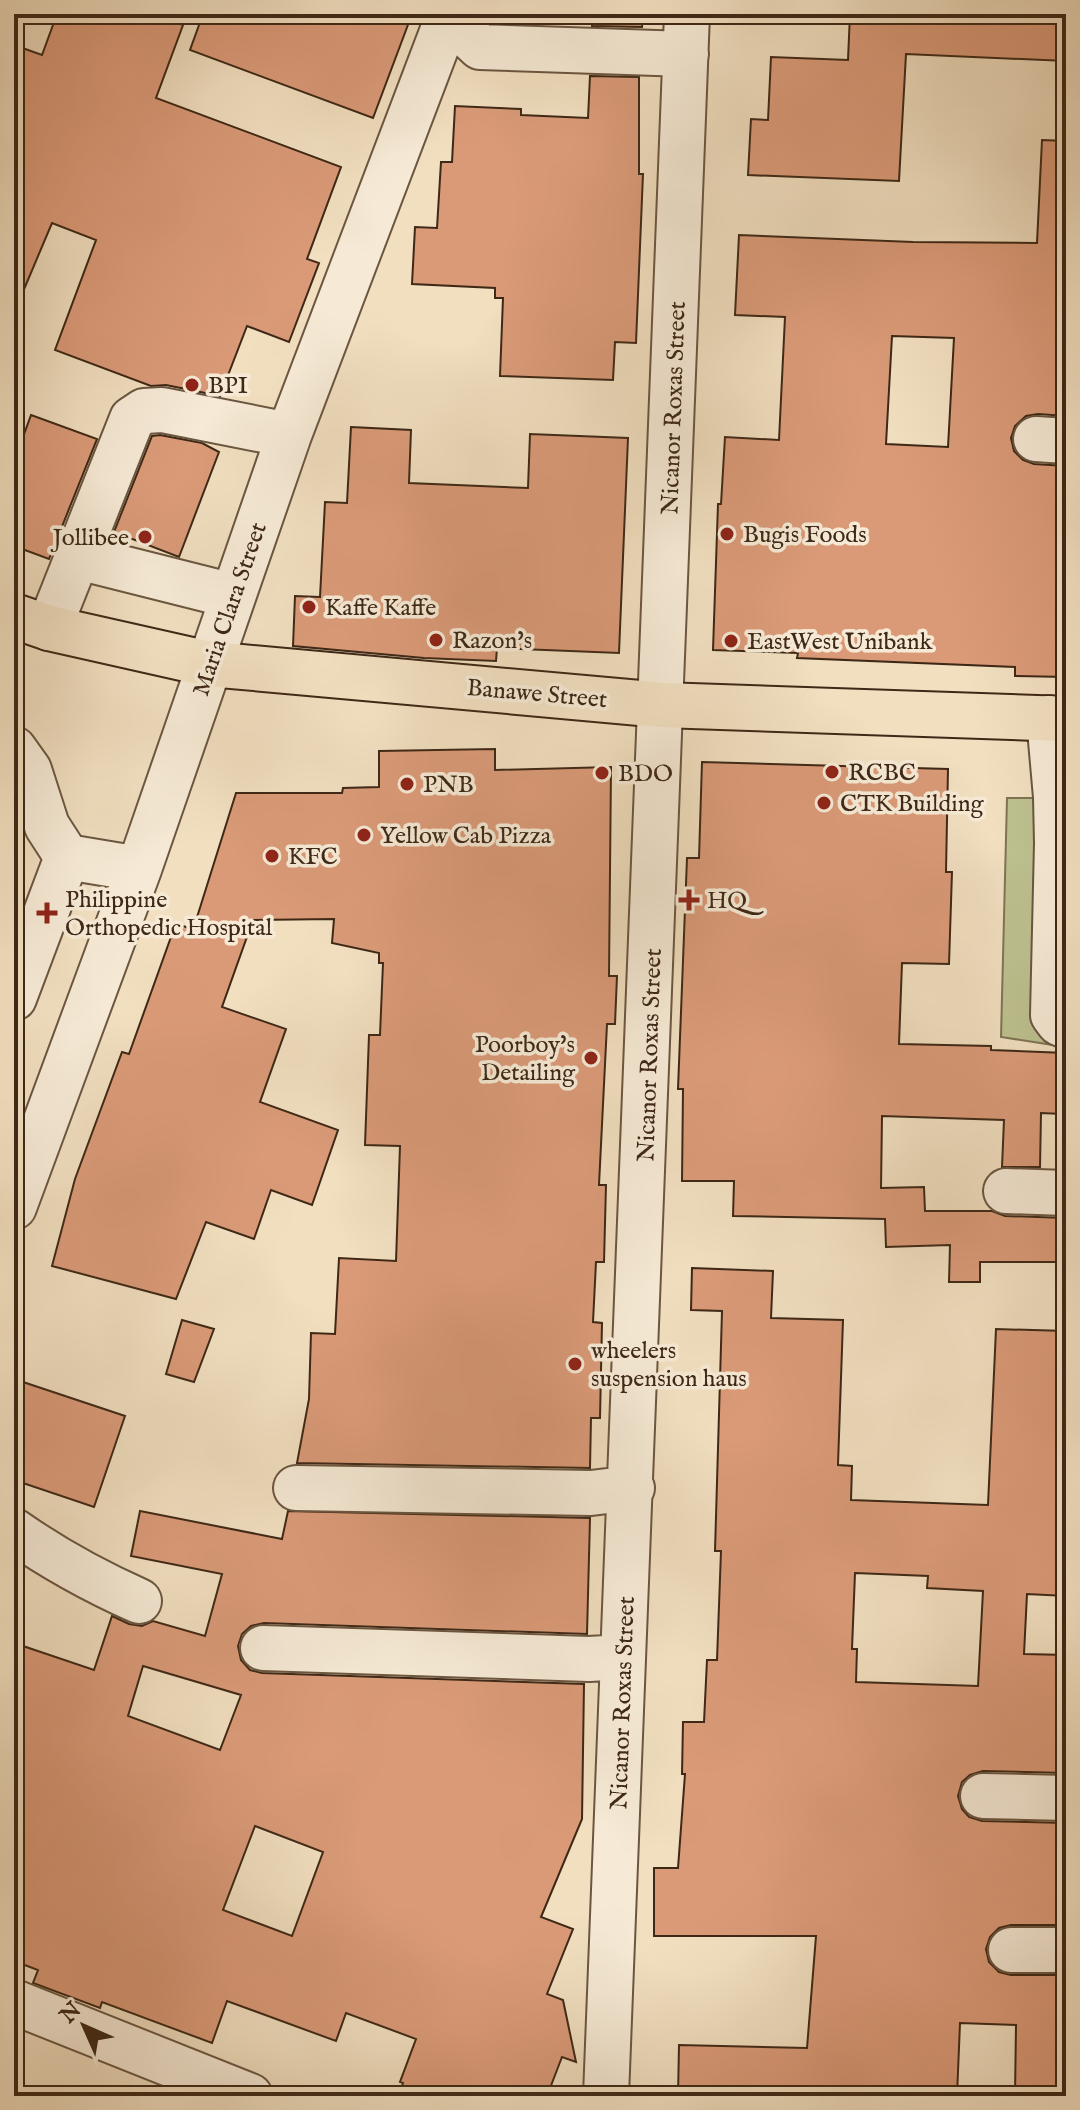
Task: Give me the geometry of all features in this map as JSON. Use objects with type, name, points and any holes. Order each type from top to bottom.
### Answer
[{"type":"main road","name":"Banawe Street","points":[[32,622],[209,664],[662,705],[1057,719]]},
{"type":"street","points":[[449,16],[480,47],[687,34]]},
{"type":"street","name":"Maria Clara Street","points":[[14,1207],[139,869],[289,435],[449,16]]},
{"type":"street","name":"Nicanor Roxas Street","points":[[606,2096],[687,34]]},
{"type":"street","points":[[32,622],[78,557],[132,419],[144,411],[162,410],[289,435]]},
{"type":"street","points":[[78,557],[233,596]]},
{"type":"street","points":[[1057,719],[1056,797],[1062,843],[1053,1015],[1066,1026]]},
{"type":"street","points":[[14,749],[29,770],[47,826],[67,857],[139,869]]},
{"type":"street","points":[[14,998],[67,857]]},
{"type":"street","points":[[1006,1191],[1066,1193]]},
{"type":"street","points":[[296,1488],[591,1493],[632,1488]]},
{"type":"street","points":[[14,1531],[72,1569],[139,1601]]},
{"type":"street","points":[[263,1648],[589,1659],[623,1657]]},
{"type":"street","points":[[983,1796],[1066,1798]]},
{"type":"street","points":[[1011,1950],[1066,1950]]},
{"type":"street","points":[[14,2002],[250,2096]]},
{"type":"green space","points":[[1007,798],[1066,798],[1066,1047],[1001,1037]]},
{"type":"building","points":[[57,14],[154,14],[183,25],[156,98],[341,167],[307,259],[319,263],[289,342],[247,326],[220,396],[166,385],[151,386],[55,350],[96,240],[52,223],[14,313],[14,45],[42,55]]},
{"type":"building","points":[[203,14],[412,14],[373,118],[190,50]]},
{"type":"building","points":[[593,14],[643,14],[642,27],[592,26]]},
{"type":"building","points":[[850,14],[1066,14],[1066,61],[906,54],[899,181],[748,175],[751,119],[768,120],[771,57],[848,60]]},
{"type":"building","points":[[590,76],[639,77],[639,174],[643,174],[636,343],[615,342],[613,380],[500,376],[503,298],[495,298],[495,288],[412,284],[415,227],[437,228],[441,162],[452,162],[455,106],[521,109],[521,115],[588,118]]},
{"type":"building","points":[[1042,140],[1066,141],[1066,416],[1026,416],[1015,426],[1011,438],[1014,451],[1023,460],[1034,464],[1066,466],[1066,677],[1015,676],[1015,667],[797,658],[798,653],[713,650],[718,504],[721,504],[725,437],[779,440],[785,317],[735,315],[739,235],[1037,243]],"holes":[[[892,336],[954,338],[948,447],[886,444]]]},
{"type":"building","points":[[31,415],[97,439],[49,559],[14,546],[14,462]]},
{"type":"building","points":[[351,427],[411,430],[409,483],[528,488],[530,434],[628,438],[619,653],[497,648],[496,661],[293,646],[295,596],[320,597],[325,502],[347,503]]},
{"type":"building","points":[[152,436],[202,443],[219,452],[179,557],[114,532]]},
{"type":"building","points":[[495,749],[495,770],[611,767],[609,976],[617,976],[615,1024],[607,1024],[599,1185],[606,1185],[604,1262],[596,1262],[593,1322],[602,1323],[600,1418],[591,1418],[590,1468],[297,1463],[309,1399],[311,1333],[335,1334],[339,1258],[396,1261],[400,1146],[365,1145],[369,1035],[380,1035],[383,963],[379,963],[379,953],[332,943],[334,919],[253,920],[222,1007],[286,1029],[260,1102],[338,1130],[312,1205],[271,1190],[254,1239],[206,1222],[176,1299],[52,1266],[75,1179],[122,1052],[129,1054],[176,923],[193,930],[236,793],[342,793],[343,788],[379,787],[379,751]]},
{"type":"building","points":[[702,762],[948,769],[946,872],[952,872],[949,964],[902,963],[899,1044],[991,1046],[991,1050],[1066,1053],[1063,1114],[1041,1113],[1040,1167],[1002,1167],[1004,1120],[882,1116],[881,1188],[924,1187],[925,1211],[992,1211],[1005,1216],[1066,1218],[1066,1262],[980,1262],[980,1282],[949,1282],[950,1245],[886,1247],[885,1219],[733,1216],[734,1181],[682,1181],[683,1089],[678,1089],[687,858],[699,858]]},
{"type":"building","points":[[692,1268],[773,1271],[771,1318],[843,1320],[838,1465],[852,1466],[851,1500],[988,1505],[996,1329],[1066,1331],[1066,1596],[1027,1594],[1024,1654],[1066,1655],[1066,1773],[983,1771],[970,1775],[962,1782],[958,1796],[962,1809],[969,1817],[982,1821],[1066,1823],[1066,1925],[1011,1925],[999,1928],[990,1937],[986,1949],[989,1962],[999,1972],[1011,1975],[1066,1975],[1066,2096],[1015,2096],[1016,2025],[960,2023],[957,2096],[678,2096],[679,2045],[807,2048],[816,1936],[654,1936],[654,1868],[678,1868],[685,1774],[682,1774],[683,1722],[704,1722],[707,1660],[717,1660],[721,1551],[715,1551],[722,1311],[691,1310]],"holes":[[[855,1573],[928,1576],[927,1588],[983,1591],[978,1686],[856,1682],[857,1649],[852,1649]]]},
{"type":"building","points":[[182,1320],[214,1329],[194,1382],[166,1374]]},
{"type":"building","points":[[14,1379],[125,1416],[94,1507],[14,1480]]},
{"type":"building","points":[[140,1511],[282,1539],[288,1511],[590,1518],[587,1634],[264,1623],[251,1626],[242,1634],[238,1646],[241,1660],[250,1670],[262,1673],[584,1684],[582,1819],[541,1917],[573,1929],[547,1994],[563,2000],[576,2062],[562,2057],[547,2096],[398,2096],[416,2039],[346,2013],[336,2041],[227,2001],[212,2043],[102,2002],[100,2008],[33,1983],[38,1970],[14,1961],[14,1643],[94,1670],[112,1616],[129,1624],[142,1626],[153,1621],[205,1636],[222,1574],[131,1556]],"holes":[[[143,1666],[241,1695],[220,1750],[128,1716]],[[255,1826],[323,1852],[292,1936],[223,1910]]]},
{"type":"place","name":"BPI","points":[[192,385]]},
{"type":"place","name":"Bugis Foods","points":[[727,534]]},
{"type":"place","name":"Jollibee","points":[[145,537]]},
{"type":"place","name":"Kaffe Kaffe","points":[[309,607]]},
{"type":"place","name":"Razon's","points":[[436,640]]},
{"type":"place","name":"EastWest Unibank","points":[[731,641]]},
{"type":"place","name":"RCBC","points":[[832,772]]},
{"type":"place","name":"BDO","points":[[602,773]]},
{"type":"place","name":"PNB","points":[[407,784]]},
{"type":"place","name":"CTK Building","points":[[824,803]]},
{"type":"place","name":"Yellow Cab Pizza","points":[[364,835]]},
{"type":"place","name":"KFC","points":[[272,856]]},
{"type":"place","name":"HQ","points":[[689,900]]},
{"type":"place","name":"Philippine Orthopedic Hospital","points":[[47,913]]},
{"type":"place","name":"Poorboy's Detailing","points":[[591,1058]]},
{"type":"place","name":"wheelers suspension haus","points":[[575,1364]]}]
